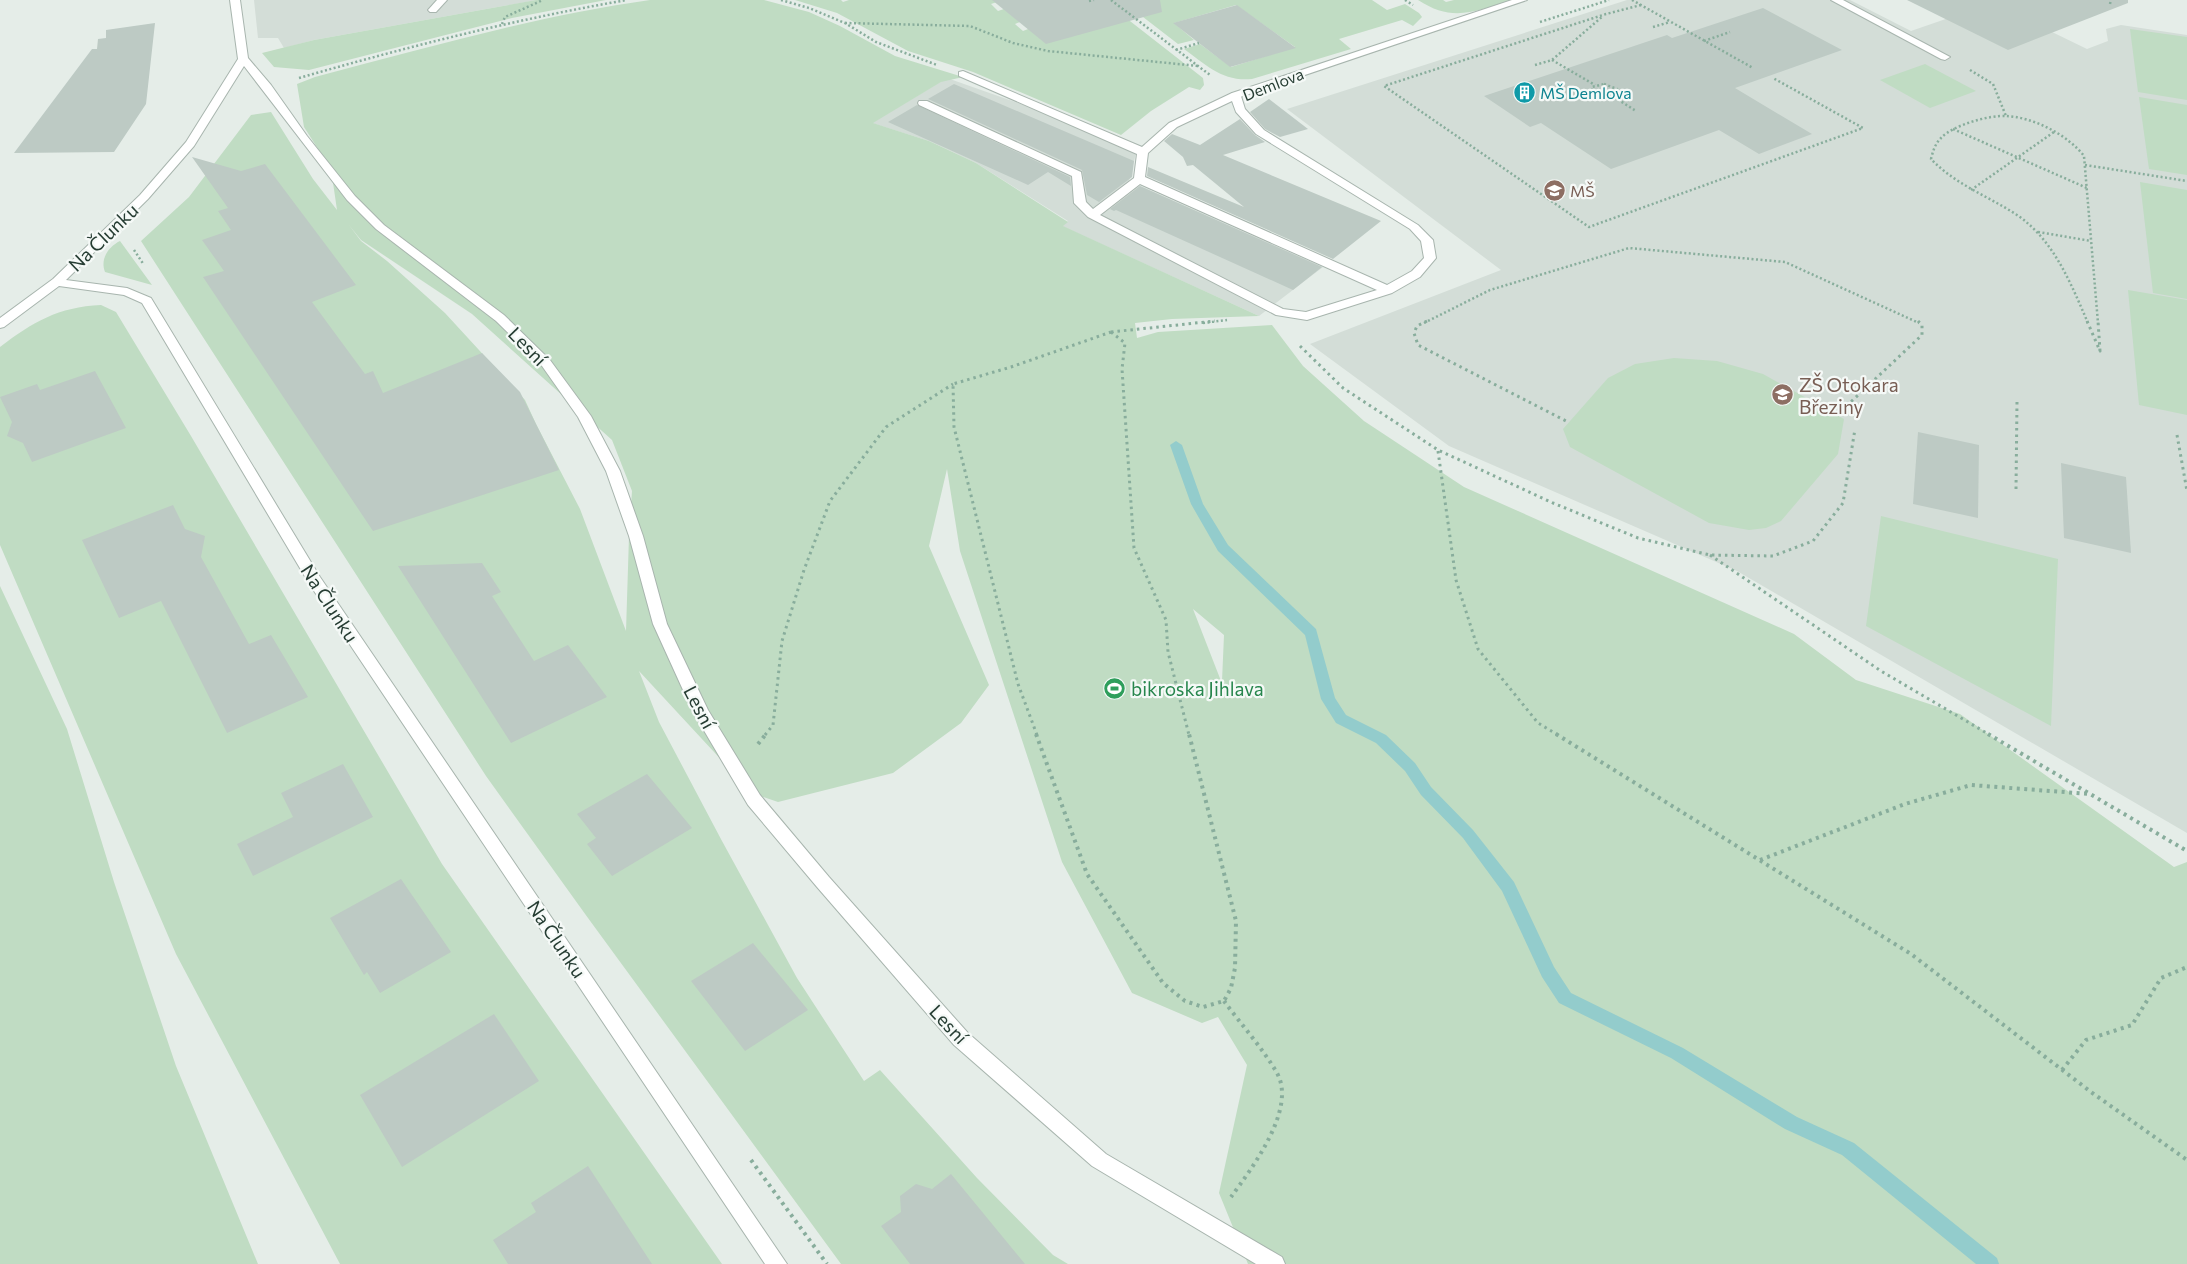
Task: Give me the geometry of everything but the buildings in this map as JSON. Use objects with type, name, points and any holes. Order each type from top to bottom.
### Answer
[{"type":"street","points":[[235,0],[243,59]]},
{"type":"street","points":[[433,10],[442,0]]},
{"type":"street","name":"Demlova","points":[[1388,290],[1416,274],[1430,258],[1427,240],[1414,227],[1260,132],[1240,110],[1236,95],[1522,0]]},
{"type":"street","points":[[1836,0],[1945,57]]},
{"type":"street","name":"Lesní","points":[[243,59],[267,87],[303,138],[351,198],[380,227],[500,318],[546,363],[584,416],[614,471],[636,536],[660,624],[701,712],[754,800],[810,867],[961,1039],[1099,1160],[1275,1264]]},
{"type":"street","name":"Na Člunku","points":[[57,282],[144,197],[190,144],[243,59]]},
{"type":"street","points":[[963,74],[1143,152]]},
{"type":"street","points":[[1092,215],[1139,179],[1143,152],[1174,125],[1236,95]]},
{"type":"street","points":[[923,103],[1077,174],[1080,203],[1092,215],[1280,312],[1307,316],[1388,290]]},
{"type":"street","points":[[1139,179],[1388,290]]},
{"type":"street","points":[[0,324],[57,282]]},
{"type":"street","name":"Na Člunku","points":[[57,282],[127,292],[148,301],[315,581],[777,1264]]},
{"type":"path","points":[[502,24],[505,18],[543,0]]},
{"type":"path","points":[[267,87],[502,24],[627,0]]},
{"type":"path","points":[[781,0],[809,8],[845,24],[876,42],[963,74]]},
{"type":"path","points":[[1089,1],[1094,0]]},
{"type":"path","points":[[845,24],[970,26],[1012,43],[1048,51],[1198,66],[1111,0]]},
{"type":"path","points":[[1632,0],[1753,68]]},
{"type":"path","points":[[2110,4],[2111,0]]},
{"type":"path","points":[[1641,5],[1606,14],[1384,86],[1589,227],[1863,128],[1773,78]]},
{"type":"path","points":[[1535,65],[1552,60],[1606,14]]},
{"type":"path","points":[[1653,26],[1670,22]]},
{"type":"path","points":[[1704,41],[1730,32]]},
{"type":"path","points":[[1176,50],[1199,43]]},
{"type":"path","points":[[1945,57],[1993,84],[2006,116]]},
{"type":"path","points":[[1552,60],[1595,85],[1604,84],[1617,89],[1619,94],[1603,98],[1594,94],[1591,89],[1595,85]]},
{"type":"path","points":[[1613,97],[1636,111]]},
{"type":"path","points":[[2006,116],[2025,120],[2054,132],[2073,142],[2084,156],[2100,351],[2055,254],[2037,232],[2016,216],[1942,172],[1931,159],[1932,149],[1941,137],[1953,129],[1966,124],[2006,116]]},
{"type":"path","points":[[1953,129],[2088,188]]},
{"type":"path","points":[[1970,190],[2054,132]]},
{"type":"path","points":[[2085,165],[2187,181]]},
{"type":"path","points":[[2037,232],[2091,241]]},
{"type":"path","points":[[1568,422],[1418,345],[1414,333],[1417,326],[1490,290],[1629,248],[1785,262],[1916,319],[1922,325],[1922,335],[1837,415]]},
{"type":"path","points":[[1294,314],[1296,341],[1343,388],[1438,450],[1553,503],[1638,538],[1710,555],[1773,556],[1813,540],[1843,503],[1855,430]]},
{"type":"path","points":[[736,770],[773,725],[782,640],[804,570],[830,501],[886,427],[953,384],[1011,367],[1111,332],[1229,320]]},
{"type":"path","points":[[953,384],[954,427],[1018,684],[1086,874],[1163,983],[1185,1001],[1203,1007],[1224,1001],[1231,988],[1235,968],[1236,922],[1168,652],[1166,620],[1134,548],[1122,369],[1125,343],[1111,332]]},
{"type":"path","points":[[2016,489],[2017,401]]},
{"type":"path","points":[[2177,435],[2187,490]]},
{"type":"path","points":[[1438,450],[1456,580],[1478,649],[1538,723],[1911,954],[2062,1070],[2187,1160]]},
{"type":"path","points":[[1710,555],[1881,671],[2187,851]]},
{"type":"path","points":[[1759,860],[1905,804],[1971,786],[2090,794]]},
{"type":"path","points":[[2062,1070],[2086,1040],[2132,1025],[2161,978],[2187,967]]},
{"type":"path","points":[[1209,1225],[1243,1181],[1272,1134],[1283,1104],[1278,1074],[1224,1001]]},
{"type":"shaded area","points":[[254,0],[537,0],[314,40],[284,48],[278,38],[258,38]]},
{"type":"shaded area","name":"ZŠ Otokara Březiny","points":[[1627,0],[1850,0],[1911,31],[1992,3],[2087,49],[2108,41],[2106,29],[2121,25],[2187,35],[2187,833],[1737,571],[1449,446],[1310,344],[1501,270],[1287,109]]},
{"type":"shaded area","points":[[947,78],[1138,145],[1129,181],[1323,267],[1259,316],[1062,226],[1068,221],[976,163],[929,141],[872,123]]},
{"type":"green space","points":[[536,0],[606,0],[512,18],[309,70],[274,67],[262,53],[314,40]]},
{"type":"green space","points":[[650,0],[764,0],[809,12],[840,26],[895,56],[963,77],[941,82],[873,123],[929,141],[976,163],[1068,222],[1063,226],[1259,316],[1172,319],[1135,323],[1137,338],[1158,332],[1272,325],[1303,366],[1364,421],[1464,487],[1794,634],[1856,680],[1960,714],[2174,867],[2187,862],[2187,1264],[1248,1264],[1219,1193],[1247,1065],[1218,1017],[1202,1023],[1132,993],[1062,862],[960,551],[947,469],[929,546],[989,685],[961,723],[893,773],[778,802],[752,793],[639,671],[659,722],[797,978],[864,1081],[880,1070],[977,1178],[1053,1255],[1068,1264],[841,1264],[486,776],[141,241],[189,197],[251,115],[271,112],[313,179],[337,210],[331,169],[304,127],[297,84],[315,77],[481,34],[607,7]],"holes":[[[349,225],[361,240],[472,314],[612,440],[632,491],[626,631],[580,509],[525,400],[445,313],[387,261],[361,241]],[[1193,609],[1224,635],[1222,681],[1221,681]]]},
{"type":"green space","points":[[795,0],[841,0],[843,2],[849,0],[1003,0],[991,4],[998,11],[1004,9],[1020,22],[1015,24],[1023,31],[1103,0],[1203,78],[1204,85],[1200,90],[1189,87],[1151,111],[1121,135],[973,72],[908,51],[837,13]]},
{"type":"green space","points":[[1121,0],[1372,0],[1387,10],[1405,4],[1422,17],[1413,26],[1402,20],[1339,39],[1351,49],[1252,79],[1242,79],[1232,78],[1215,71],[1184,49],[1200,44],[1231,67],[1295,47],[1236,5],[1174,23],[1194,40],[1178,44]]},
{"type":"green space","points":[[1418,0],[1443,0],[1446,2],[1454,0],[1512,0],[1475,11],[1453,13],[1431,7]]},
{"type":"green space","points":[[2130,29],[2187,37],[2187,100],[2138,92]]},
{"type":"green space","points":[[1925,64],[1976,91],[1930,108],[1880,80]]},
{"type":"green space","points":[[2139,97],[2187,105],[2187,175],[2149,169]]},
{"type":"green space","points":[[2140,182],[2187,190],[2187,299],[2153,293]]},
{"type":"green space","points":[[120,241],[152,285],[105,272],[104,258],[109,250]]},
{"type":"green space","points":[[2128,290],[2187,300],[2187,415],[2139,405]]},
{"type":"green space","points":[[101,305],[116,312],[191,436],[442,864],[722,1264],[340,1264],[176,954],[0,545],[0,347],[47,317],[72,309]]},
{"type":"green space","points":[[1674,358],[1717,361],[1763,374],[1844,419],[1838,454],[1781,521],[1766,528],[1749,530],[1709,523],[1570,447],[1563,429],[1608,378],[1635,364]]},
{"type":"green space","points":[[1881,516],[2058,559],[2051,726],[1866,626]]},
{"type":"green space","points":[[0,586],[67,729],[114,882],[176,1066],[258,1264],[0,1264]]},
{"type":"waterway","points":[[1176,445],[1197,504],[1223,548],[1311,633],[1328,699],[1341,719],[1381,739],[1410,767],[1426,791],[1468,834],[1508,887],[1548,972],[1565,998],[1677,1053],[1791,1123],[1848,1149],[1990,1264]]},
{"type":"place","name":"MŠ Demlova","points":[[1524,92]]},
{"type":"place","name":"MŠ","points":[[1554,190]]},
{"type":"place","name":"ZŠ Otokara Březiny","points":[[1783,395]]},
{"type":"place","name":"bikroska Jihlava","points":[[1115,688]]}]
